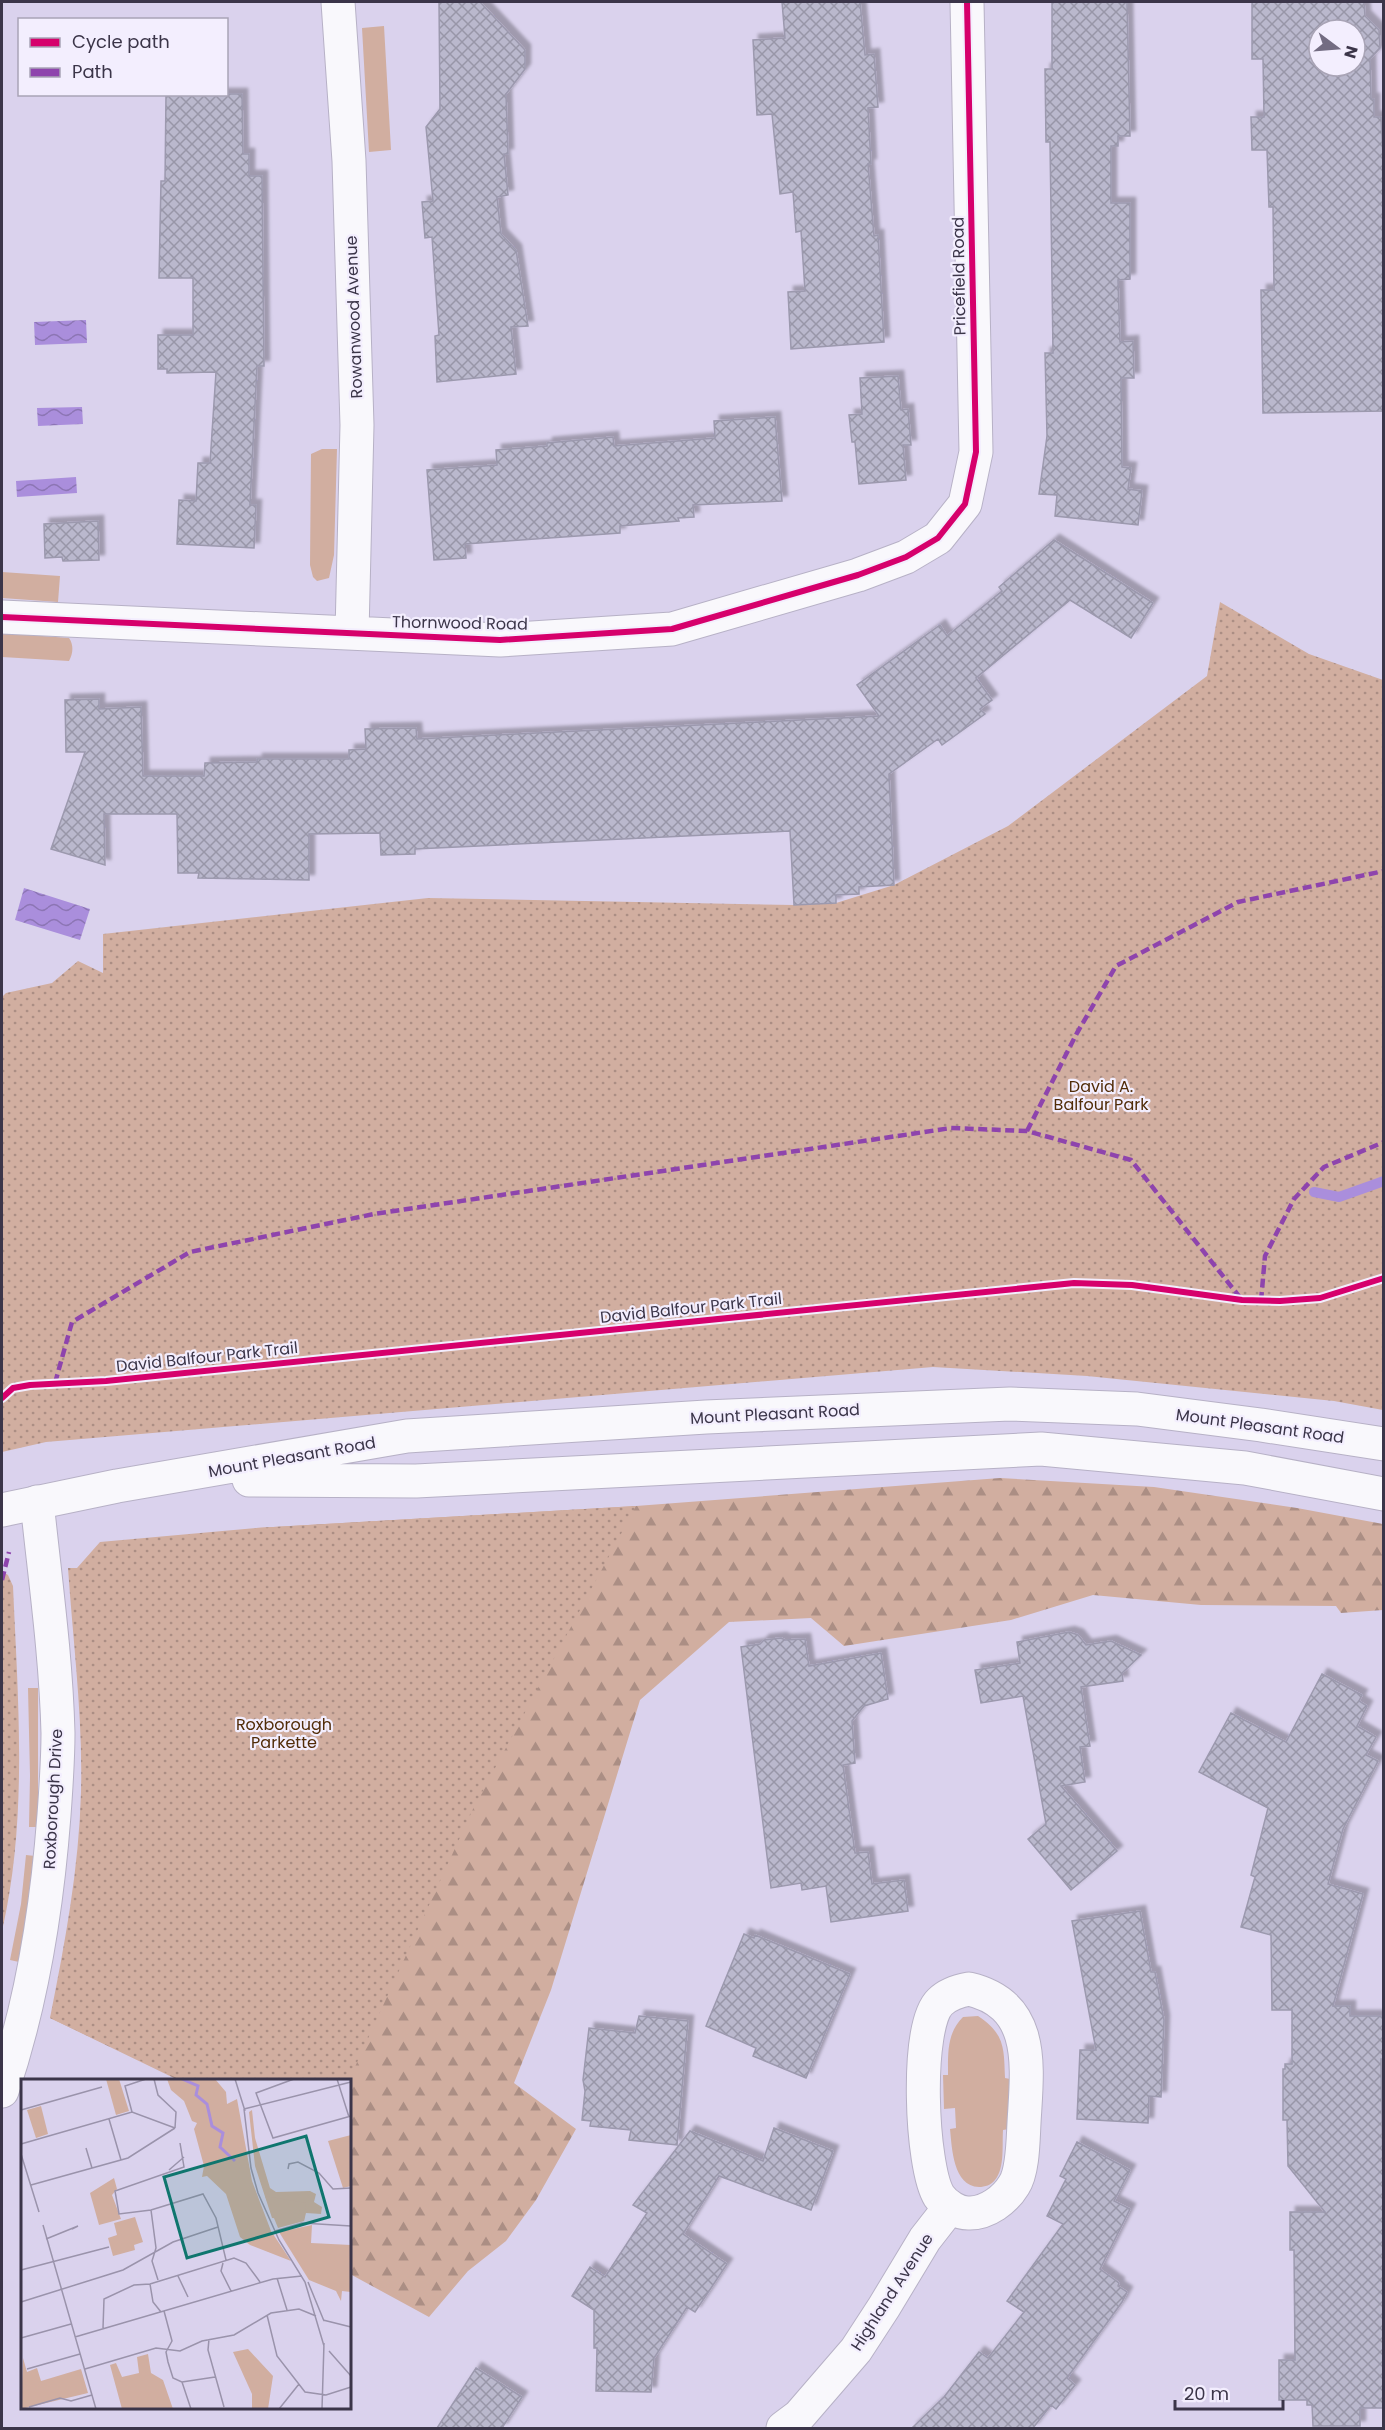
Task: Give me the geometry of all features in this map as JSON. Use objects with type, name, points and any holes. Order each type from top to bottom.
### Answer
[{"type":"street","name":"Rowanwood Avenue","points":[[338,2],[350,161],[357,425],[352,633]]},
{"type":"street","name":"Pricefield Road","points":[[938,538],[965,504],[976,452],[967,2]]},
{"type":"street","name":"Thornwood Road","points":[[2,617],[500,640],[672,629],[858,575],[906,557],[938,538]]},
{"type":"street","name":"Mount Pleasant Road","points":[[2,1510],[117,1486],[408,1436],[706,1417],[1010,1404],[1137,1409],[1383,1444]]},
{"type":"street","name":"Mount Pleasant Road","points":[[168,1479],[416,1481],[1041,1449],[1245,1468],[1383,1494]]},
{"type":"street","name":"Roxborough Drive","points":[[2,2091],[35,1964],[45,1910],[54,1811],[58,1734],[49,1610],[37,1502]]},
{"type":"street","points":[[969,1989],[986,1993],[998,2000],[1016,2022],[1024,2040],[1027,2068],[1022,2151],[1016,2183],[1005,2198],[990,2208],[969,2214],[950,2207],[940,2197],[931,2177],[923,2106],[925,2049],[928,2022],[939,2003],[954,1992],[969,1989]]},
{"type":"street","name":"Highland Avenue","points":[[783,2428],[806,2408],[856,2350],[925,2239],[950,2207]]},
{"type":"green space","points":[[384,26],[391,150],[369,152],[362,28]]},
{"type":"green space","points":[[322,449],[337,449],[334,555],[329,578],[317,581],[313,577],[310,565],[311,454]]},
{"type":"green space","points":[[2,572],[60,576],[58,602],[2,598]]},
{"type":"green space","name":"David A. Balfour Park","points":[[1220,602],[1309,654],[1383,680],[1383,1410],[1334,1401],[1087,1376],[933,1367],[46,1442],[2,1452],[2,997],[6,993],[52,983],[78,961],[103,973],[103,934],[428,898],[794,905],[836,903],[894,885],[1008,826],[1207,676]]},
{"type":"green space","points":[[2,633],[69,638],[72,647],[69,661],[2,657]]},
{"type":"green space","points":[[1000,1478],[1154,1487],[1297,1508],[1383,1524],[1383,1610],[1341,1613],[1336,1606],[1201,1605],[1093,1595],[1011,1620],[844,1646],[811,1618],[729,1622],[640,1700],[551,1990],[514,2083],[576,2129],[536,2200],[506,2241],[468,2271],[429,2317],[351,2275],[351,2079],[174,2079],[50,2018],[78,1946],[256,1528],[636,1506]]},
{"type":"green space","name":"Roxborough Parkette","points":[[636,1506],[473,1809],[349,2079],[179,2079],[50,2018],[66,1934],[80,1820],[79,1708],[68,1568],[77,1568],[100,1542],[256,1528]]},
{"type":"green space","points":[[2,1571],[8,1575],[13,1586],[19,1759],[15,1846],[2,1931]]},
{"type":"green space","points":[[28,1688],[38,1688],[38,1827],[29,1827]]},
{"type":"green space","points":[[26,1855],[35,1856],[19,1962],[10,1960],[21,1904]]},
{"type":"green space","points":[[978,2016],[998,2036],[1003,2050],[1005,2078],[1010,2079],[1009,2129],[1003,2130],[1000,2169],[992,2183],[979,2187],[970,2185],[964,2180],[955,2165],[950,2129],[956,2128],[955,2108],[944,2109],[943,2075],[948,2075],[951,2036],[958,2023],[963,2017]]},
{"type":"water","points":[[86,320],[87,343],[35,345],[34,322]]},
{"type":"water","points":[[82,407],[83,424],[38,426],[37,408]]},
{"type":"water","points":[[76,477],[77,493],[17,497],[16,481]]},
{"type":"water","points":[[24,888],[90,909],[80,940],[15,920]]},
{"type":"building","points":[[439,2],[480,2],[525,50],[525,69],[506,94],[508,154],[504,154],[508,195],[497,197],[501,234],[516,250],[528,326],[511,327],[516,374],[437,382],[435,336],[439,335],[432,237],[425,238],[422,202],[433,201],[426,127],[440,109]]},
{"type":"building","points":[[782,2],[860,2],[865,55],[874,54],[878,107],[868,108],[871,164],[868,164],[874,236],[878,235],[884,342],[791,349],[788,292],[805,291],[801,231],[796,232],[793,192],[780,194],[772,114],[757,115],[753,40],[785,38]]},
{"type":"building","points":[[1052,2],[1127,2],[1130,136],[1118,136],[1118,146],[1111,146],[1111,203],[1130,203],[1130,279],[1118,280],[1120,342],[1133,341],[1134,378],[1121,378],[1122,467],[1131,468],[1128,489],[1142,491],[1138,525],[1055,516],[1057,495],[1039,494],[1047,436],[1045,353],[1053,353],[1050,142],[1046,142],[1045,69],[1052,69]]},
{"type":"building","points":[[1252,2],[1364,2],[1365,16],[1367,18],[1379,30],[1380,48],[1370,59],[1371,99],[1374,99],[1374,117],[1381,117],[1383,156],[1383,411],[1263,413],[1261,290],[1274,290],[1273,207],[1269,207],[1267,150],[1252,150],[1251,117],[1264,117],[1263,59],[1252,59]]},
{"type":"building","points":[[242,94],[243,154],[249,154],[249,176],[262,176],[264,366],[257,366],[250,505],[256,505],[254,548],[177,544],[179,500],[196,501],[198,463],[210,463],[216,372],[167,373],[167,369],[158,369],[158,335],[193,335],[193,278],[159,278],[161,181],[165,181],[166,96]]},
{"type":"building","points":[[898,376],[901,410],[908,409],[911,445],[903,445],[906,480],[859,484],[855,442],[852,442],[849,415],[862,414],[860,378]]},
{"type":"building","points":[[775,417],[782,501],[693,505],[694,517],[678,518],[679,521],[620,526],[620,533],[465,544],[466,558],[434,560],[427,470],[497,465],[496,450],[547,446],[547,443],[613,437],[614,446],[715,438],[714,421]]},
{"type":"building","points":[[98,521],[99,560],[63,561],[62,557],[45,558],[44,524]]},
{"type":"building","points":[[1054,540],[1153,603],[1131,638],[1070,600],[976,678],[992,700],[980,709],[985,714],[942,745],[938,739],[889,774],[894,885],[859,887],[859,894],[836,895],[836,903],[794,905],[790,831],[415,849],[415,854],[381,855],[380,833],[309,834],[309,880],[198,878],[199,873],[178,873],[177,814],[104,814],[105,865],[51,849],[85,752],[66,752],[65,700],[99,699],[99,709],[141,707],[143,776],[204,776],[205,763],[257,762],[257,759],[349,759],[349,750],[366,749],[365,729],[416,728],[417,739],[879,716],[857,685],[940,625],[947,636],[1002,591],[999,587]]},
{"type":"building","points":[[1069,1632],[1078,1635],[1086,1645],[1111,1641],[1141,1655],[1122,1673],[1123,1681],[1081,1687],[1090,1746],[1080,1747],[1085,1782],[1061,1786],[1117,1851],[1071,1890],[1028,1839],[1046,1824],[1023,1696],[981,1703],[975,1670],[1020,1663],[1017,1642]]},
{"type":"building","points":[[781,1638],[785,1640],[805,1639],[809,1666],[881,1653],[888,1699],[864,1706],[852,1721],[855,1763],[843,1765],[855,1853],[868,1852],[872,1884],[904,1880],[908,1911],[831,1922],[826,1886],[802,1890],[801,1883],[771,1888],[741,1647]]},
{"type":"building","points":[[1322,1674],[1362,1695],[1359,1701],[1367,1706],[1357,1726],[1376,1737],[1366,1755],[1378,1761],[1343,1829],[1328,1884],[1363,1894],[1333,2006],[1350,2006],[1350,2016],[1383,2016],[1383,2059],[1381,2059],[1383,2408],[1360,2408],[1360,2426],[1313,2426],[1312,2405],[1307,2405],[1307,2400],[1279,2400],[1279,2360],[1295,2360],[1294,2250],[1290,2250],[1290,2212],[1325,2212],[1288,2166],[1287,2120],[1283,2120],[1283,2069],[1285,2069],[1285,2064],[1292,2064],[1292,2010],[1272,2010],[1271,1935],[1241,1927],[1255,1877],[1251,1875],[1268,1808],[1199,1772],[1231,1713],[1286,1742]]},
{"type":"building","points":[[1140,1911],[1151,1972],[1155,1972],[1164,2020],[1161,2097],[1149,2096],[1148,2123],[1077,2119],[1080,2050],[1096,2050],[1072,1921]]},
{"type":"building","points":[[744,1934],[754,1938],[755,1935],[850,1974],[806,2078],[753,2056],[756,2048],[706,2026]]},
{"type":"building","points":[[639,2016],[688,2021],[677,2145],[629,2140],[631,2130],[590,2126],[591,2121],[582,2120],[585,2091],[583,2080],[589,2028],[635,2033]]},
{"type":"building","points":[[774,2128],[833,2151],[811,2210],[719,2176],[683,2234],[727,2264],[695,2312],[687,2307],[654,2358],[651,2392],[596,2391],[597,2348],[594,2348],[594,2310],[572,2296],[590,2267],[605,2277],[647,2213],[633,2205],[690,2131],[763,2161]]},
{"type":"building","points":[[1077,2142],[1130,2170],[1114,2201],[1130,2209],[1100,2269],[1127,2292],[1067,2378],[1075,2385],[1056,2409],[1051,2405],[1033,2428],[912,2428],[944,2397],[979,2352],[988,2358],[1024,2312],[1007,2301],[1063,2224],[1047,2216],[1066,2179],[1060,2176]]},
{"type":"building","points":[[476,2368],[522,2397],[502,2428],[437,2428]]},
{"type":"waterway","points":[[1314,1192],[1339,1197],[1384,1181]]},
{"type":"marked path","points":[[1027,1131],[1077,1033],[1116,966],[1238,902],[1384,871]]},
{"type":"marked path","points":[[55,1383],[72,1322],[190,1252],[374,1214],[951,1128],[1027,1131],[1131,1160],[1242,1300]]},
{"type":"marked path","points":[[1261,1301],[1265,1256],[1294,1199],[1324,1167],[1384,1142]]},
{"type":"marked path","points":[[2,1580],[9,1552]]},
{"type":"cycle path","points":[[2,617],[500,640],[672,629],[858,575],[906,557],[938,538],[965,504],[976,452],[967,2]]},
{"type":"cycle path","name":"David Balfour Park Trail","points":[[2,1398],[13,1388],[30,1385],[106,1381],[1074,1283],[1132,1285],[1242,1300],[1280,1301],[1320,1298],[1384,1278]]}]
